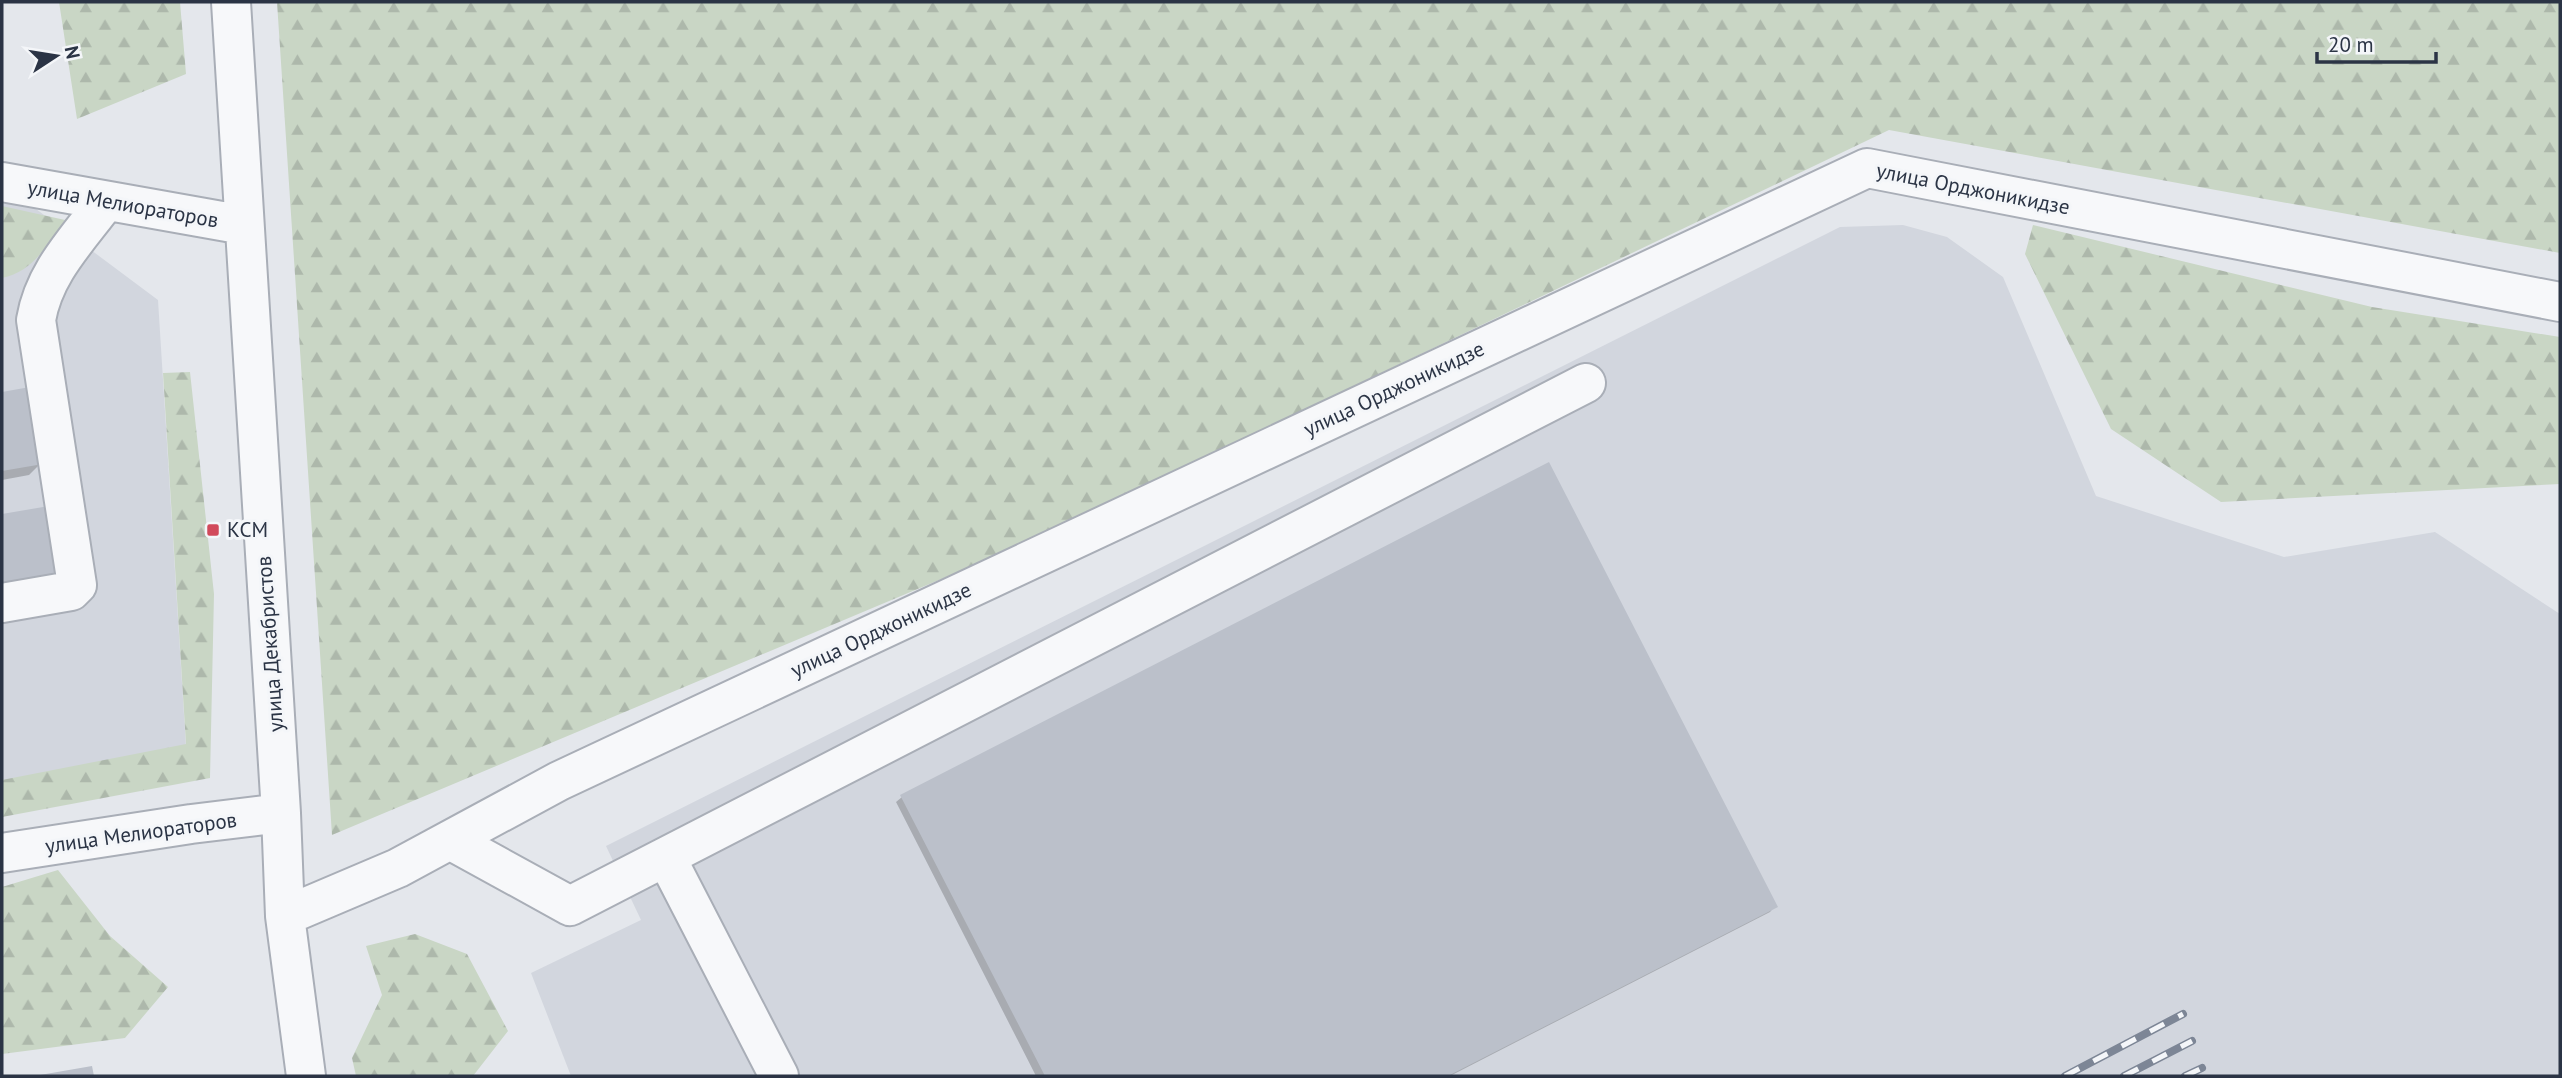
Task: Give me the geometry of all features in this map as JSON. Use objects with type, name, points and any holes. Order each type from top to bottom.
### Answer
[{"type":"street","name":"улица Декабристов","points":[[231,2],[285,916],[306,1076]]},
{"type":"street","name":"улица Орджоникидзе","points":[[285,916],[398,868],[559,781],[1867,168],[2560,302]]},
{"type":"street","name":"улица Мелиораторов","points":[[2,182],[244,225]]},
{"type":"street","points":[[2,603],[71,591],[78,585],[36,320],[43,290],[51,274],[106,201]]},
{"type":"street","points":[[450,840],[570,906],[1587,383]]},
{"type":"street","name":"улица Мелиораторов","points":[[2,853],[281,813]]},
{"type":"street","points":[[666,857],[779,1076]]},
{"type":"shaded area","points":[[28,203],[158,300],[188,779],[2,805],[2,204]]},
{"type":"shaded area","points":[[1903,225],[1947,237],[2003,277],[2096,496],[2284,557],[2435,532],[2560,614],[2560,1076],[571,1076],[531,973],[641,920],[606,846],[1840,227]]},
{"type":"green space","points":[[59,2],[180,2],[186,74],[77,119]]},
{"type":"green space","points":[[277,2],[2560,2],[2560,253],[1889,130],[1020,546],[332,835]]},
{"type":"green space","points":[[2,206],[65,220],[39,256],[23,270],[2,278]]},
{"type":"green space","points":[[2033,225],[2372,307],[2560,337],[2560,484],[2221,502],[2111,429],[2025,254]]},
{"type":"green space","points":[[190,372],[214,594],[210,778],[2,817],[2,780],[186,744],[163,373]]},
{"type":"green space","points":[[58,870],[110,936],[168,987],[125,1038],[2,1054],[2,887]]},
{"type":"green space","points":[[415,934],[467,954],[508,1031],[473,1076],[356,1076],[352,1058],[382,995],[366,946]]},
{"type":"building","points":[[30,387],[43,464],[2,471],[2,392]]},
{"type":"building","points":[[1549,462],[1778,907],[1448,1076],[1045,1076],[900,795]]},
{"type":"building","points":[[49,506],[62,586],[2,597],[2,514]]},
{"type":"building","points":[[92,1066],[94,1076],[40,1076],[40,1075]]},
{"type":"railway","points":[[2065,1076],[2183,1014]]},
{"type":"railway","points":[[2124,1076],[2192,1041]]},
{"type":"railway","points":[[2185,1076],[2202,1068]]},
{"type":"place","name":"КСМ","points":[[213,530]]}]
